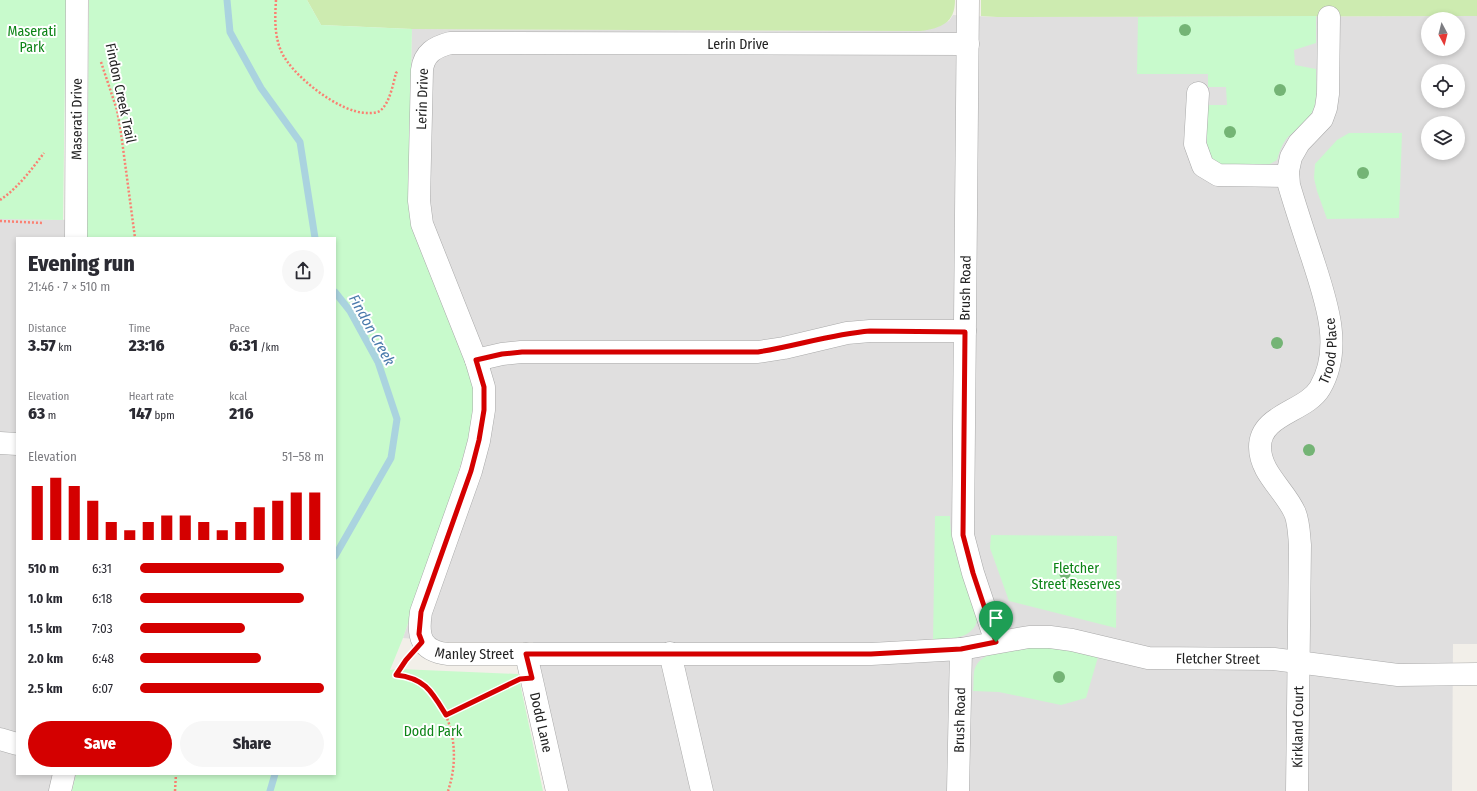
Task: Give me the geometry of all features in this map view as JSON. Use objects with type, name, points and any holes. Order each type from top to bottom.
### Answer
[{"type":"street","name":"Maserati Drive","points":[[76,237],[77,0]]},
{"type":"street","name":"Brush Road","points":[[968,0],[963,535],[973,573],[996,642]]},
{"type":"street","name":"Trood Place","points":[[1300,663],[1300,545],[1298,526],[1295,513],[1286,496],[1267,472],[1262,460],[1260,447],[1261,436],[1269,425],[1284,414],[1305,403],[1320,389],[1327,372],[1331,356],[1330,320],[1289,184],[1288,176],[1291,157],[1299,143],[1322,119],[1326,108],[1328,94],[1328,17]]},
{"type":"street","name":"Lerin Drive","points":[[422,642],[419,634],[421,612],[471,471],[479,440],[484,410],[484,387],[476,360],[422,224],[419,201],[422,66],[429,53],[440,46],[450,43],[968,44]]},
{"type":"street","points":[[1198,92],[1195,144],[1203,166],[1218,175],[1288,176]]},
{"type":"street","points":[[476,360],[502,354],[522,352],[758,352],[784,348],[847,333],[870,331],[965,332]]},
{"type":"street","name":"Fletcher Street","points":[[961,649],[1029,637],[1050,637],[1072,640],[1148,658],[1274,659],[1398,675],[1477,674]]},
{"type":"street","name":"Manley Street","points":[[422,642],[430,650],[438,653],[871,654],[961,649]]},
{"type":"street","name":"Brush Road","points":[[958,791],[961,649]]},
{"type":"street","points":[[670,653],[702,791]]},
{"type":"street","name":"Dodd Lane","points":[[526,654],[557,791]]},
{"type":"street","name":"Kirkland Court","points":[[1297,791],[1298,694],[1300,663]]},
{"type":"street","points":[[0,733],[16,731]]},
{"type":"street","points":[[0,739],[16,744]]},
{"type":"street","points":[[60,791],[64,775]]},
{"type":"path","points":[[276,0],[276,37],[281,52],[291,66],[302,77],[329,100],[347,109],[363,113],[374,113],[381,110],[387,101],[396,73],[400,69],[407,66],[422,66]]},
{"type":"path","name":"Findon Creek Trail","points":[[100,58],[120,125],[135,237]]},
{"type":"path","points":[[0,200],[8,195],[24,179],[44,153]]},
{"type":"path","points":[[0,222],[43,222]]},
{"type":"path","points":[[422,642],[406,660],[396,675],[406,676],[418,680],[428,688],[446,715],[453,744],[454,762],[448,791]]},
{"type":"path","points":[[446,715],[520,679],[532,678]]},
{"type":"path","points":[[175,791],[176,775]]},
{"type":"shaded area","points":[[953,15],[997,17],[1421,16],[1421,56],[1465,56],[1465,16],[1477,16],[1477,644],[1453,644],[1452,791],[566,791],[533,642],[448,642],[403,638],[453,490],[470,433],[408,203],[412,29],[921,31],[949,21]]},
{"type":"shaded area","points":[[0,219],[86,220],[87,237],[16,237],[16,775],[76,775],[72,791],[0,791]]},
{"type":"green space","name":"Maserati Park","points":[[0,0],[66,0],[63,220],[0,219]]},
{"type":"green space","name":"Dodd Park","points":[[89,0],[307,0],[321,25],[412,29],[408,203],[469,368],[473,390],[474,409],[470,433],[453,490],[403,638],[390,670],[399,669],[518,674],[543,791],[72,791],[76,775],[336,775],[336,237],[87,237]]},
{"type":"green space","points":[[307,0],[955,0],[952,14],[946,23],[935,28],[921,31],[412,29],[321,25]]},
{"type":"green space","points":[[981,0],[1477,0],[1477,16],[1465,16],[1465,12],[1421,12],[1421,16],[981,16]]},
{"type":"green space","points":[[1316,16],[1316,43],[1294,50],[1295,65],[1316,69],[1314,109],[1309,118],[1285,140],[1277,160],[1268,165],[1222,165],[1210,159],[1207,147],[1206,105],[1227,105],[1226,87],[1208,87],[1208,74],[1137,74],[1138,17]]},
{"type":"green space","points":[[1349,133],[1402,133],[1399,218],[1327,219],[1314,178],[1315,164],[1337,140]]},
{"type":"green space","points":[[935,516],[950,516],[955,552],[977,609],[977,619],[975,626],[971,631],[964,635],[957,638],[933,641]]},
{"type":"green space","name":"Fletcher Street Reserves","points":[[991,535],[1117,536],[1116,628],[1009,601],[990,548]]},
{"type":"green space","points":[[1030,647],[1061,647],[1098,657],[1086,698],[1061,705],[999,692],[973,691],[974,672],[982,659],[1005,650]]},
{"type":"waterway","name":"Findon Creek","points":[[227,0],[230,32],[261,88],[300,142],[315,237]]},
{"type":"waterway","name":"Findon Creek","points":[[336,293],[350,311],[378,362],[397,419],[391,458],[336,554]]},
{"type":"waterway","name":"Findon Creek","points":[[270,791],[275,775]]},
{"type":"route","points":[[870,331],[965,332],[963,535],[966,552],[996,642],[961,649],[871,654],[526,654],[532,678],[520,679],[446,715],[428,688],[418,680],[406,676],[396,675],[406,660],[422,642],[419,634],[421,612],[471,471],[479,440],[484,410],[484,387],[476,360],[502,354],[522,352],[758,352],[784,348],[847,333],[870,331]]}]
